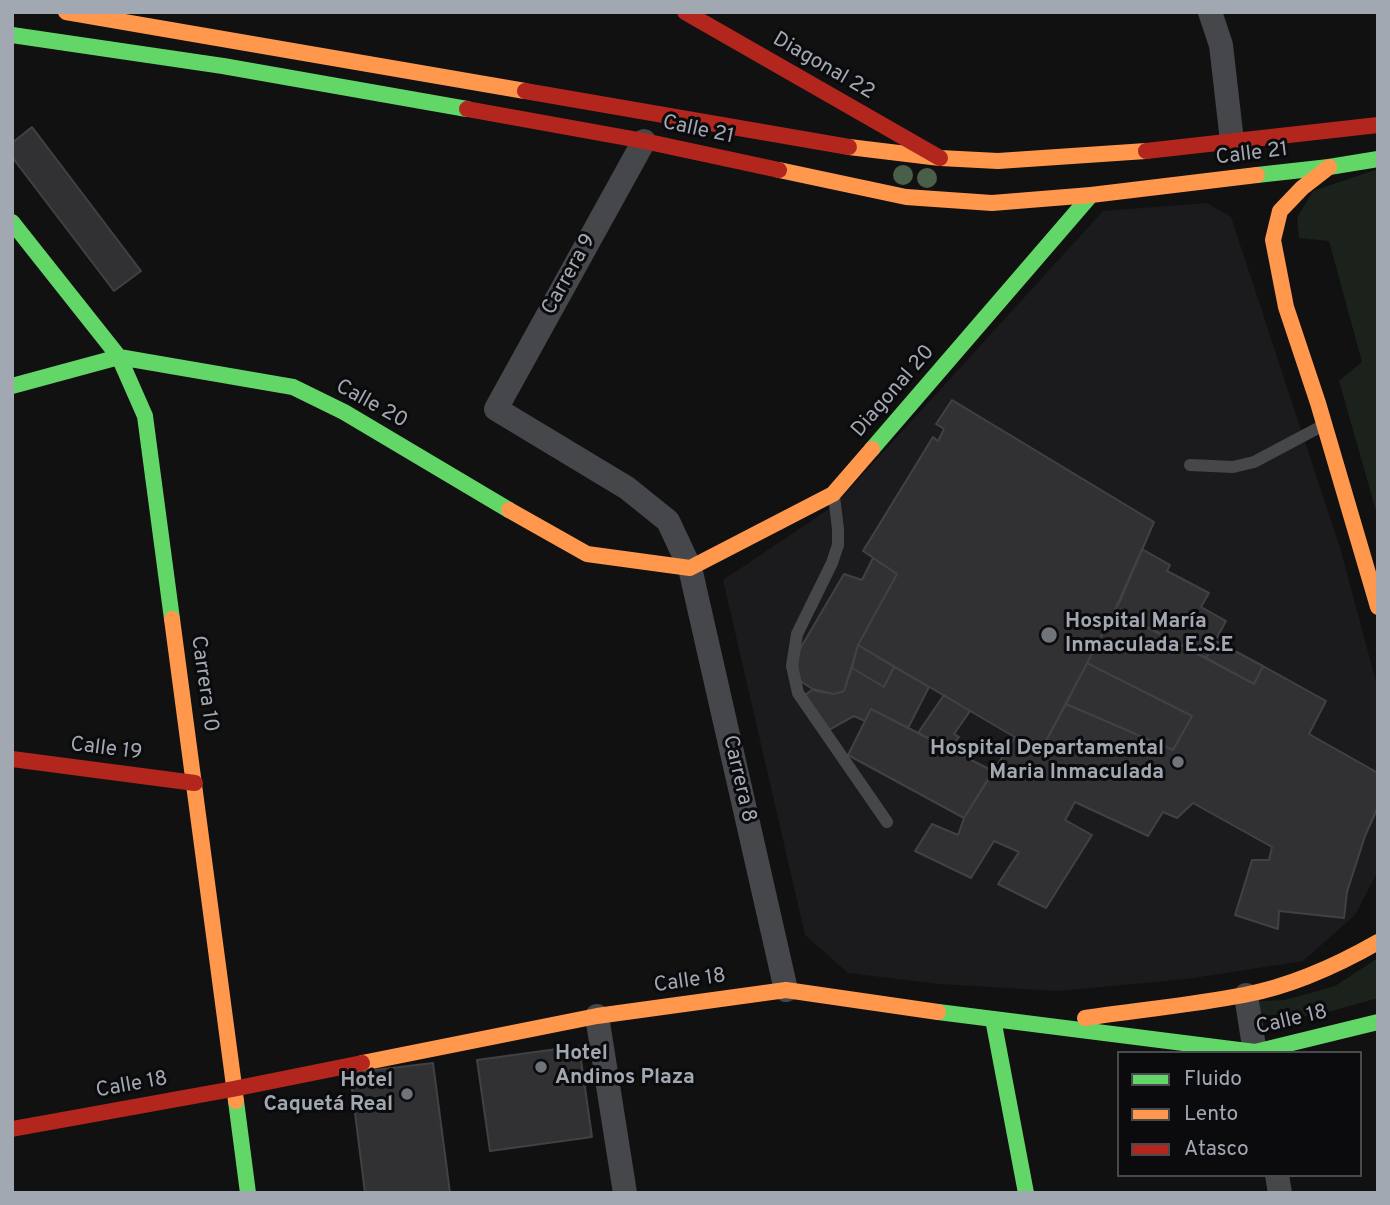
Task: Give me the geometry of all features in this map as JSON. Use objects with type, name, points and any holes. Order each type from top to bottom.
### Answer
[{"type":"main road","name":"Calle 21","points":[[66,12],[852,148],[940,158],[998,161],[1122,154],[1378,125]]},
{"type":"main road","name":"Diagonal 22","points":[[685,12],[940,158]]},
{"type":"main road","name":"Calle 21","points":[[12,35],[223,66],[644,141],[906,197],[992,203],[1091,195],[1378,159]]},
{"type":"main road","points":[[1329,167],[1302,188],[1280,211],[1273,240],[1286,307],[1378,607]]},
{"type":"main road","name":"Diagonal 20","points":[[690,568],[833,494],[1091,195]]},
{"type":"main road","name":"Carrera 10","points":[[12,222],[119,357],[145,416],[248,1193]]},
{"type":"main road","name":"Calle 20","points":[[12,386],[119,357],[293,387],[344,412],[587,554],[690,568]]},
{"type":"main road","name":"Calle 19","points":[[12,759],[195,783]]},
{"type":"main road","points":[[1018,1023],[1103,1017],[1245,995],[1295,981],[1339,964],[1378,942]]},
{"type":"main road","name":"Calle 18","points":[[12,1129],[597,1016],[786,990],[1018,1023],[1247,1051]]},
{"type":"main road","points":[[993,1019],[1026,1193]]},
{"type":"main road","name":"Calle 18","points":[[1259,1051],[1378,1023]]},
{"type":"street","points":[[1210,12],[1222,46],[1232,141]]},
{"type":"street","name":"Carrera 9","points":[[496,409],[644,141]]},
{"type":"street","name":"Carrera 8","points":[[496,409],[627,488],[668,521],[690,568],[786,990]]},
{"type":"street","points":[[1245,995],[1255,1051]]},
{"type":"street","points":[[597,1016],[625,1193]]},
{"type":"lane","points":[[1190,465],[1234,467],[1254,462],[1324,425]]},
{"type":"lane","points":[[833,494],[838,545],[797,634],[792,666],[798,693],[887,822]]},
{"type":"shaded area","points":[[1378,169],[1378,518],[1339,381],[1362,362],[1329,241],[1299,238],[1297,218],[1313,191]]},
{"type":"shaded area","name":"Hospital María Inmaculada E.S.E","points":[[1207,203],[1231,217],[1341,551],[1378,689],[1378,871],[1355,915],[1303,961],[1187,979],[1058,991],[939,984],[848,973],[805,935],[723,580],[835,505],[1103,211]]},
{"type":"shaded area","points":[[1378,958],[1378,998],[1314,1016],[1264,1015],[1243,1002],[1285,1000],[1335,986]]},
{"type":"building","points":[[32,127],[141,271],[114,291],[12,157],[12,143]]},
{"type":"building","name":"Hospital Departamental Maria Inmaculada","points":[[952,400],[1154,522],[1120,601],[1040,752],[858,645],[897,574],[863,551],[933,437],[938,441],[944,429],[936,424]]},
{"type":"building","points":[[1142,549],[1170,565],[1167,571],[1209,593],[1201,607],[1226,621],[1206,658],[1115,610]]},
{"type":"building","points":[[873,558],[897,574],[858,645],[844,691],[834,694],[816,691],[798,678],[797,654],[844,574],[862,580]]},
{"type":"building","name":"Hospital Departamental Maria Inmaculada","points":[[1115,610],[1254,684],[1263,666],[1326,701],[1309,734],[1378,773],[1378,807],[1365,836],[1347,892],[1344,918],[1279,911],[1278,929],[1235,915],[1252,860],[1269,860],[1272,847],[1193,803],[1177,818],[1163,812],[1148,836],[1075,802],[1065,820],[1092,835],[1046,908],[998,884],[1019,852],[994,841],[971,878],[915,851],[932,824],[958,835],[964,818],[1015,737],[1040,752],[1066,704],[1173,750],[1192,716],[1087,663]]},
{"type":"building","points":[[1216,641],[1263,666],[1254,684],[1206,658]]},
{"type":"building","points":[[858,645],[894,667],[884,687],[852,668]]},
{"type":"building","name":"Hospital Departamental Maria Inmaculada","points":[[1087,663],[1192,716],[1173,750],[1066,704]]},
{"type":"building","name":"Hospital Departamental Maria Inmaculada","points":[[894,667],[929,687],[908,728],[871,709],[865,721],[854,716],[825,732],[801,698],[813,689],[834,694],[844,691],[852,668],[884,687]]},
{"type":"building","name":"Hospital Departamental Maria Inmaculada","points":[[944,695],[970,711],[954,734],[959,737],[949,749],[918,733]]},
{"type":"building","name":"Hospital Departamental Maria Inmaculada","points":[[871,709],[993,771],[964,818],[848,755]]},
{"type":"building","points":[[579,1046],[592,1137],[490,1151],[477,1060]]},
{"type":"building","points":[[433,1063],[450,1193],[365,1193],[350,1073]]},
{"type":"traffic: fast","points":[[12,35],[223,66],[467,109]]},
{"type":"traffic: fast","points":[[1257,175],[1378,159]]},
{"type":"traffic: fast","points":[[872,449],[1091,195]]},
{"type":"traffic: fast","points":[[12,222],[119,357],[145,416],[172,619]]},
{"type":"traffic: fast","points":[[12,386],[119,357],[293,387],[344,412],[509,510]]},
{"type":"traffic: fast","points":[[938,1012],[1247,1051]]},
{"type":"traffic: fast","points":[[993,1019],[1026,1193]]},
{"type":"traffic: fast","points":[[1259,1051],[1378,1022]]},
{"type":"traffic: fast","points":[[236,1101],[248,1193]]},
{"type":"traffic: slow","points":[[66,12],[525,91]]},
{"type":"traffic: slow","points":[[849,147],[940,158],[998,161],[1146,151]]},
{"type":"traffic: slow","points":[[1329,167],[1302,188],[1280,211],[1273,240],[1286,307],[1318,403],[1378,607]]},
{"type":"traffic: slow","points":[[779,170],[906,197],[992,203],[1091,195],[1257,175]]},
{"type":"traffic: slow","points":[[509,510],[587,554],[690,568],[833,494],[872,449]]},
{"type":"traffic: slow","points":[[172,619],[236,1101]]},
{"type":"traffic: slow","points":[[1085,1018],[1205,1002],[1262,991],[1313,974],[1378,942]]},
{"type":"traffic: slow","points":[[362,1063],[597,1016],[786,990],[938,1012]]},
{"type":"traffic: jam","points":[[685,12],[940,158]]},
{"type":"traffic: jam","points":[[525,91],[849,147]]},
{"type":"traffic: jam","points":[[467,109],[644,141],[779,170]]},
{"type":"traffic: jam","points":[[1146,151],[1378,125]]},
{"type":"traffic: jam","points":[[12,759],[195,783]]},
{"type":"traffic: jam","points":[[12,1129],[362,1063]]},
{"type":"place","name":"Hospital María Inmaculada E.S.E","points":[[1049,635]]},
{"type":"place","name":"Hospital Departamental Maria Inmaculada","points":[[1178,762]]},
{"type":"place","name":"Hotel Andinos Plaza","points":[[541,1067]]},
{"type":"place","name":"Hotel Caquetá Real","points":[[407,1094]]}]
